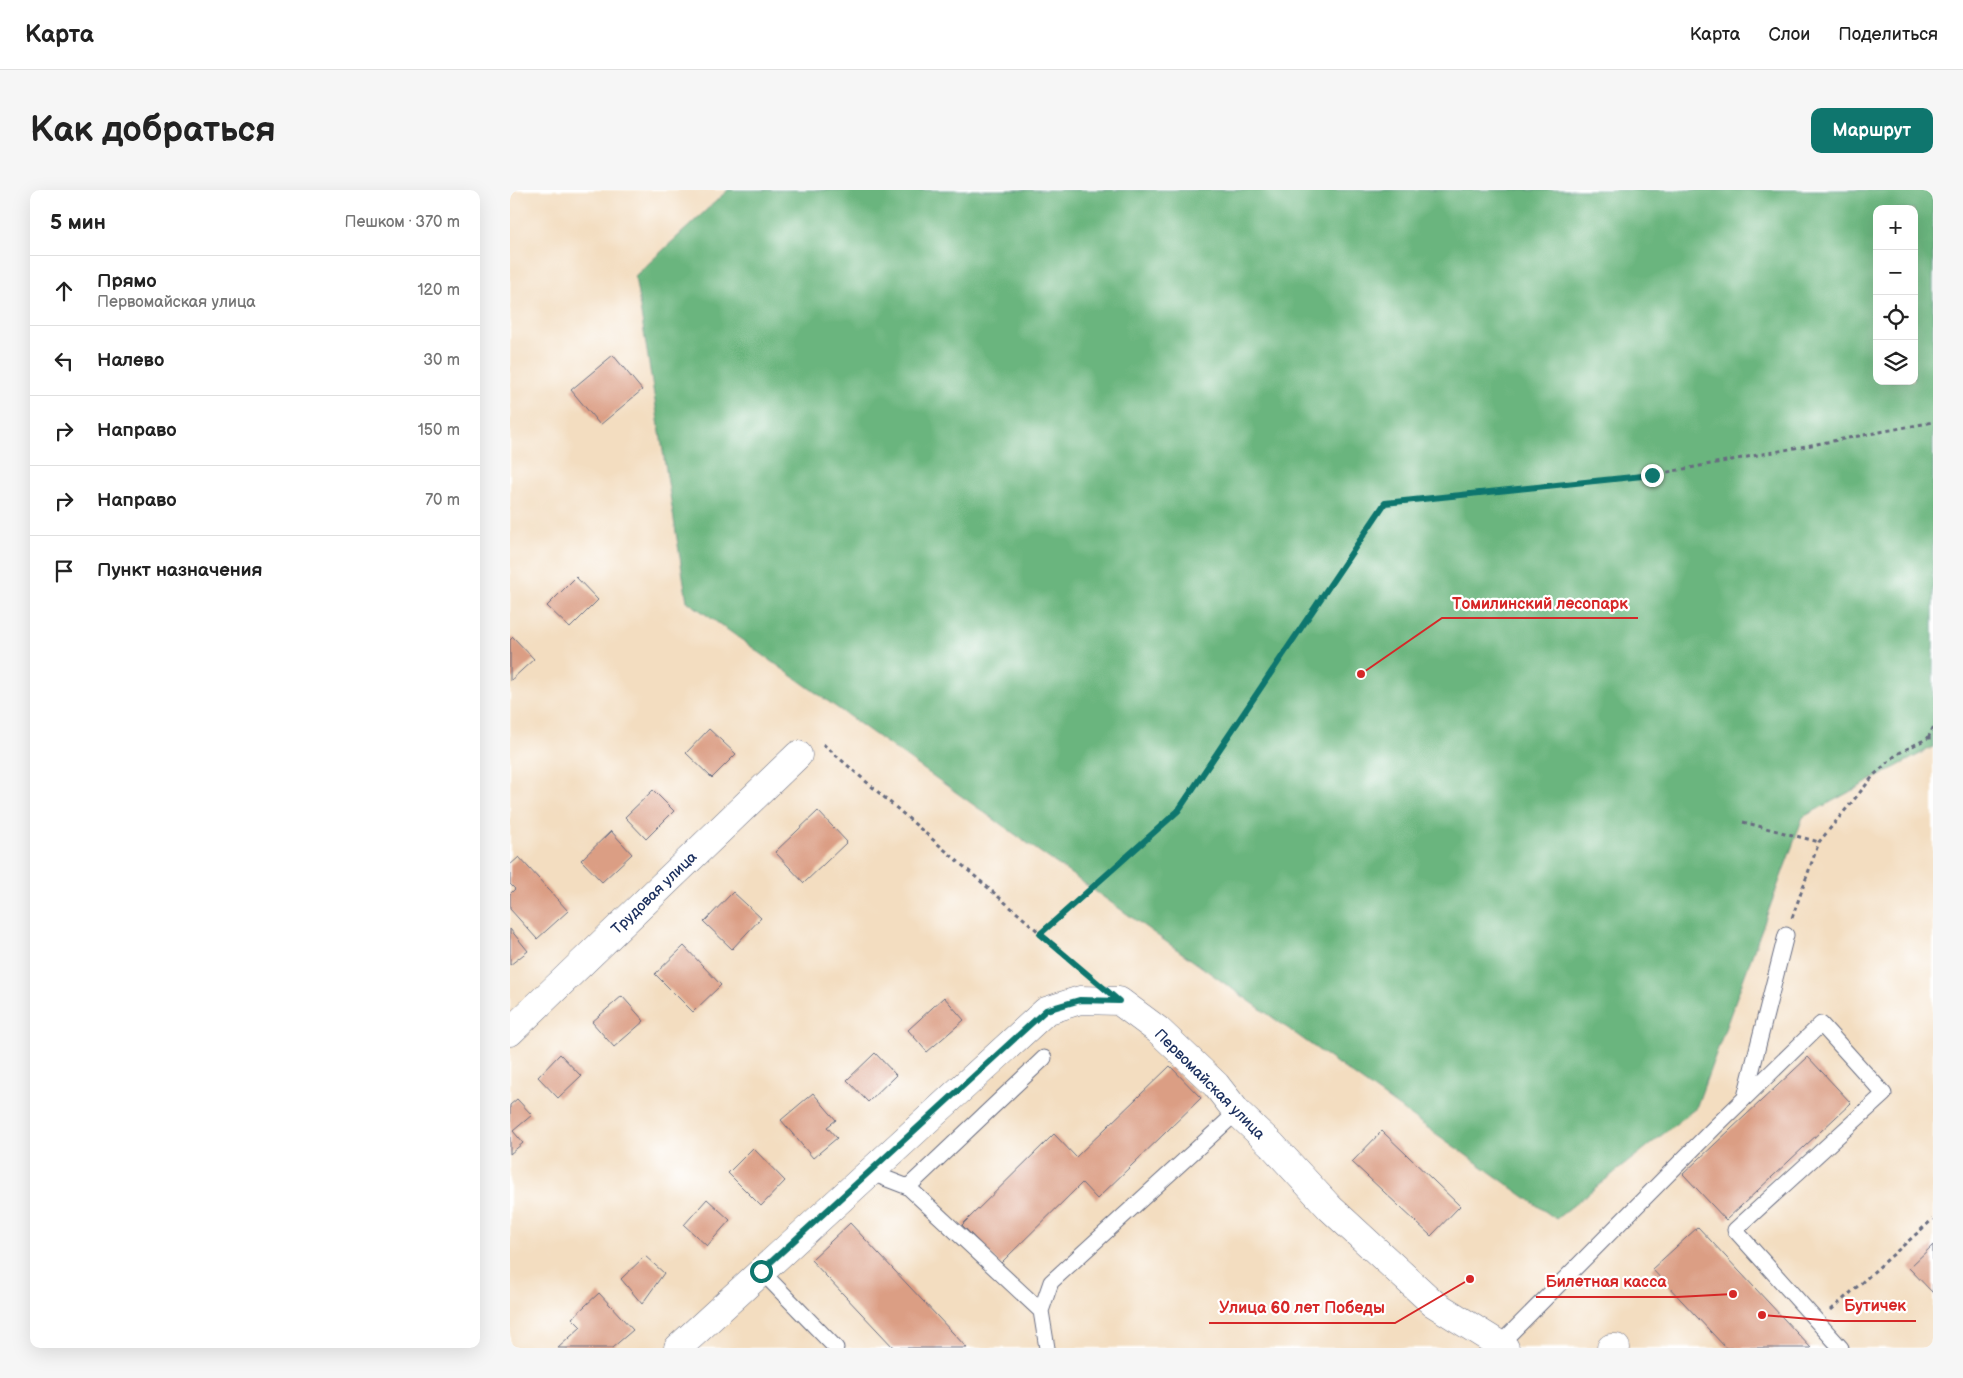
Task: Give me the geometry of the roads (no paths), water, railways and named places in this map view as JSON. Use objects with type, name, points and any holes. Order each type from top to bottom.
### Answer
[{"type":"street","name":"Трудовая улица","points":[[510,1032],[808,747]]},
{"type":"street","name":"Первомайская улица","points":[[869,1172],[1046,1010],[1080,1000],[1119,1001],[1158,1030],[1216,1085],[1237,1112],[1272,1145],[1330,1208],[1433,1303],[1502,1346]]},
{"type":"street","points":[[678,1348],[869,1172]]},
{"type":"street","points":[[1610,1348],[1616,1348]]},
{"type":"lane","points":[[1744,1098],[1786,935]]},
{"type":"lane","points":[[1502,1346],[1744,1098],[1821,1024],[1884,1094],[1735,1230],[1841,1348]]},
{"type":"lane","points":[[908,1187],[1044,1058]]},
{"type":"lane","points":[[1046,1348],[1041,1311],[1051,1282],[1237,1112]]},
{"type":"lane","points":[[869,1172],[908,1187],[1041,1311]]},
{"type":"lane","points":[[761,1271],[836,1348]]},
{"type":"place","name":"Томилинский лесопарк","points":[[1361,674]]},
{"type":"place","name":"Улица 60 лет Победы","points":[[1470,1279]]},
{"type":"place","name":"Билетная касса","points":[[1733,1294]]},
{"type":"place","name":"Бутичек","points":[[1762,1315]]}]
